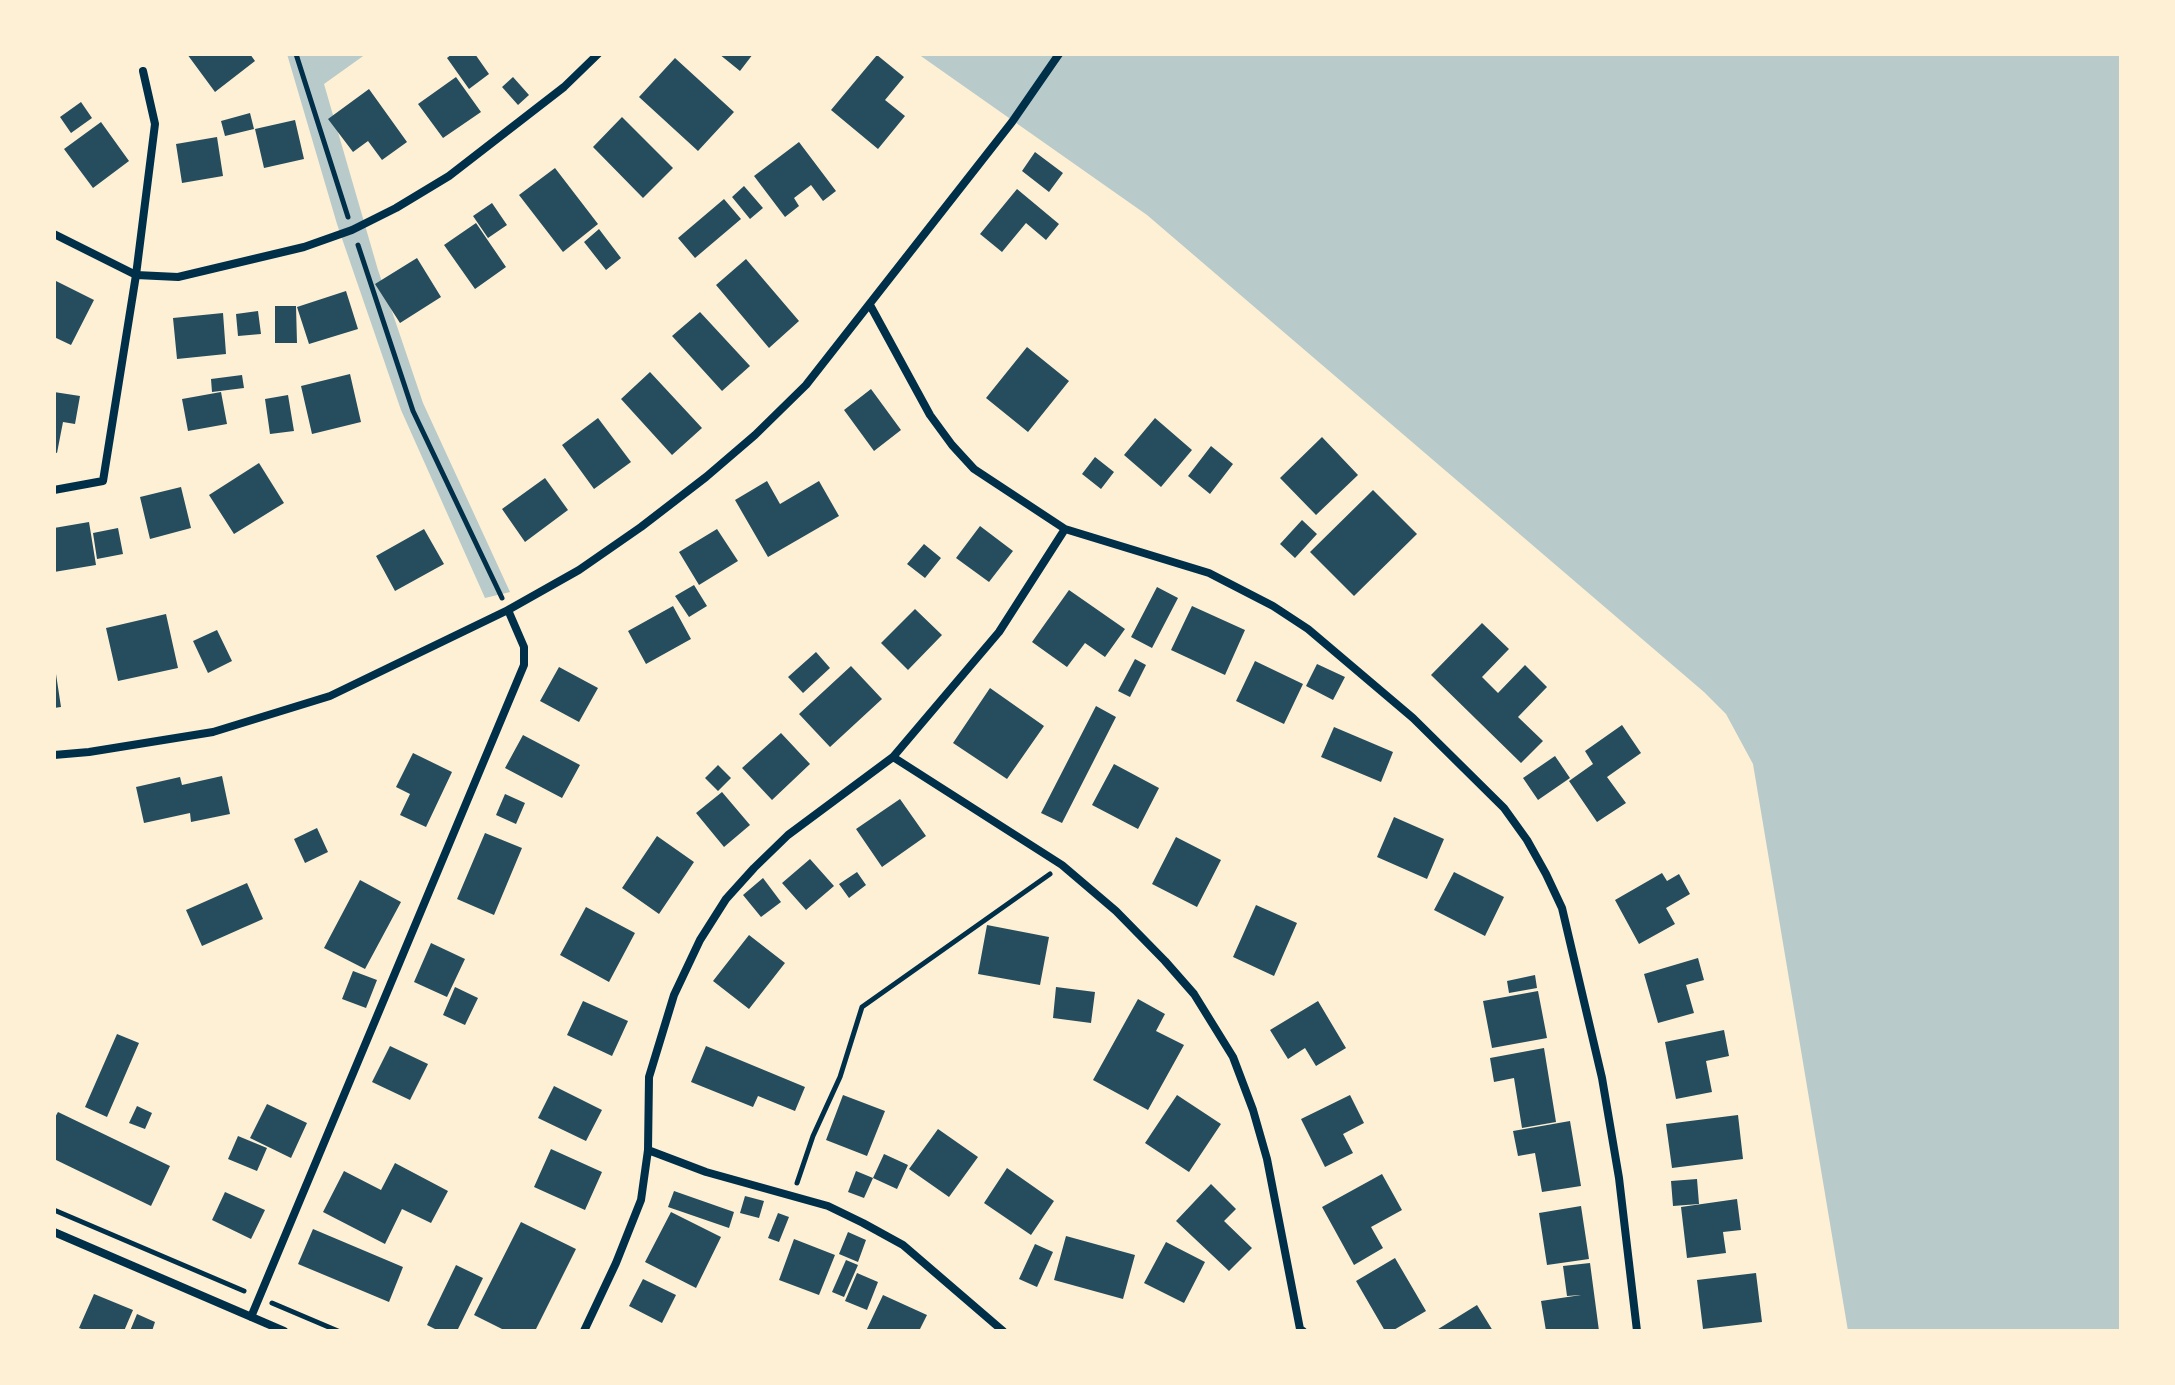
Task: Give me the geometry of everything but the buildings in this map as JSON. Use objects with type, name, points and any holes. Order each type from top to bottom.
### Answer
[{"type":"street","points":[[54,234],[136,275],[178,277],[304,247],[352,230],[449,176],[564,87],[598,54]]},
{"type":"street","points":[[54,755],[213,732],[330,696],[508,610],[641,527],[755,435],[806,385],[1012,122],[1059,54]]},
{"type":"street","points":[[54,490],[103,481],[136,275],[155,124],[143,71]]},
{"type":"street","points":[[870,305],[930,415],[974,469],[1065,529],[1209,573],[1273,606],[1308,629],[1413,718],[1504,808],[1527,840],[1562,908],[1602,1078],[1619,1178],[1637,1331]]},
{"type":"street","points":[[584,1331],[641,1200],[648,1150],[649,1077],[674,995],[700,940],[726,899],[788,835],[893,757],[999,632],[1065,529]]},
{"type":"street","points":[[251,1317],[524,665],[524,647],[508,610]]},
{"type":"street","points":[[893,757],[1062,865],[1116,911],[1194,994],[1233,1057],[1253,1110],[1267,1159],[1299,1330]]},
{"type":"street","points":[[648,1150],[706,1172],[828,1206],[903,1245],[1003,1331]]},
{"type":"street","points":[[54,1232],[284,1331]]},
{"type":"path","points":[[296,54],[413,411],[508,610]]},
{"type":"path","points":[[793,1195],[813,1136],[840,1077],[862,1007],[1062,865]]},
{"type":"path","points":[[54,1210],[338,1331]]},
{"type":"shaded area","points":[[287,54],[366,54],[324,84],[378,270],[423,403],[510,592],[485,598],[401,410],[337,224]]},
{"type":"shaded area","points":[[918,54],[2121,54],[2121,1331],[1848,1331],[1753,764],[1726,714],[1147,215]]}]
